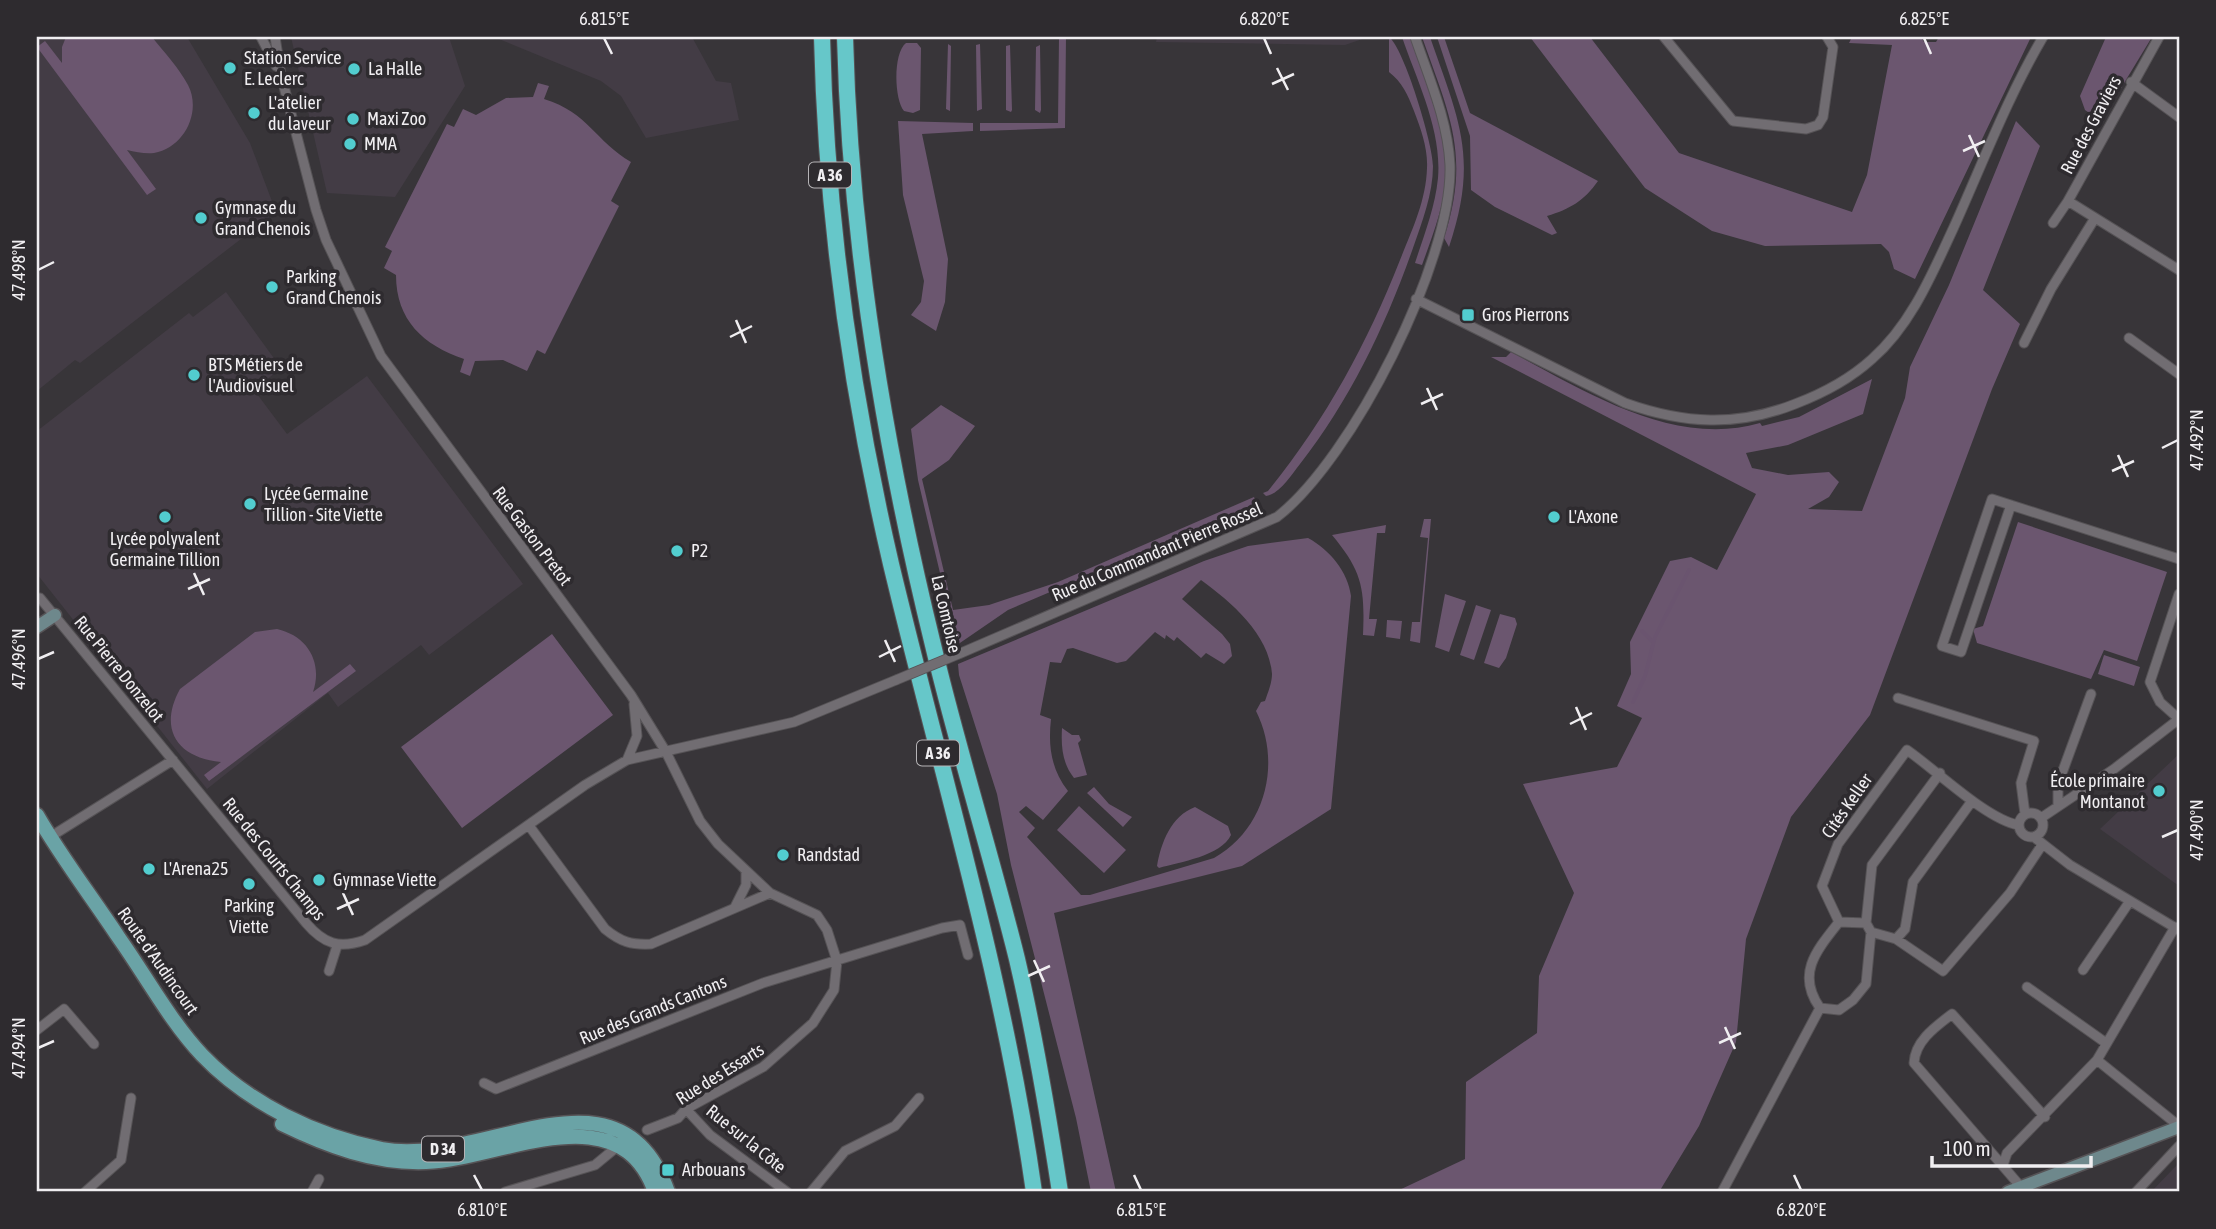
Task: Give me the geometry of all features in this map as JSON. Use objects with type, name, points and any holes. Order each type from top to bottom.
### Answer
[{"type":"highway","name":"A 36","points":[[822,37],[832,207],[850,351],[867,450],[894,573],[993,968],[1018,1089],[1034,1192]]},
{"type":"highway","name":"La Comtoise","points":[[845,37],[858,233],[888,440],[934,648],[1024,992],[1060,1192]]},
{"type":"main road","name":"Route d'Audincourt","points":[[37,815],[43,833],[192,1055],[213,1078],[266,1111]]},
{"type":"main road","name":"D 34","points":[[266,1111],[311,1138],[385,1160],[427,1163],[560,1136],[586,1135],[618,1146],[643,1167],[655,1192]]},
{"type":"main road","name":"D 34","points":[[266,1111],[385,1150],[425,1151],[547,1126],[599,1122],[620,1129],[640,1142],[650,1155],[668,1192]]},
{"type":"street","name":"Rue Gaston Pretot","points":[[261,37],[281,75]]},
{"type":"street","name":"Rue Gaston Pretot","points":[[275,37],[304,173],[326,240],[382,356],[631,695],[666,752],[700,821],[746,873],[770,893],[817,915],[827,929],[837,961]]},
{"type":"street","name":"Rue du Commandant Pierre Rossel","points":[[666,752],[794,722],[1208,549],[1277,517],[1295,503],[1357,419],[1396,347],[1443,227],[1450,165],[1447,140],[1415,37]]},
{"type":"street","points":[[1664,37],[1733,121],[1806,129],[1818,125],[1823,117],[1833,47],[1827,37]]},
{"type":"street","points":[[1416,299],[1625,403],[1660,415],[1691,421],[1734,421],[1769,415],[1817,396],[1848,378],[1874,357],[1911,313],[2042,37]]},
{"type":"street","name":"Rue des Graviers","points":[[2159,37],[2131,82],[2068,201],[2179,270]]},
{"type":"street","points":[[2131,82],[2179,117]]},
{"type":"street","points":[[2053,223],[2068,201]]},
{"type":"street","points":[[2025,343],[2051,289],[2095,218]]},
{"type":"street","points":[[2130,338],[2179,374]]},
{"type":"street","points":[[2011,505],[1961,652],[1942,646],[1992,499],[2011,505],[2179,559]]},
{"type":"street","points":[[2041,818],[2114,769],[2179,719],[2161,702],[2150,682],[2179,594]]},
{"type":"street","name":"Rue Pierre Donzelot","points":[[40,598],[173,760]]},
{"type":"street","points":[[37,627],[55,615]]},
{"type":"street","points":[[2058,805],[2058,784],[2091,694]]},
{"type":"street","points":[[627,760],[637,736],[636,711],[631,695]]},
{"type":"street","points":[[1898,698],[2034,741],[2021,783],[2025,814],[2018,825],[2024,835],[2034,837],[2042,845],[2177,929],[2097,1060],[2007,1153],[2003,1165]]},
{"type":"street","name":"Cités Keller","points":[[1839,922],[1822,886],[1838,844],[1906,750],[1940,773],[1972,801],[2005,821],[2018,825]]},
{"type":"street","points":[[329,971],[337,946],[365,940],[530,827],[585,785],[627,760],[666,752]]},
{"type":"street","points":[[43,833],[173,760]]},
{"type":"street","name":"Rue des Courts Champs","points":[[173,760],[318,937],[337,946]]},
{"type":"street","points":[[1866,923],[1839,922],[1807,972],[1809,992],[1820,1008],[1839,1010],[1853,1000],[1866,984],[1871,932],[1866,923],[1872,865],[1940,773]]},
{"type":"street","points":[[1896,939],[1905,929],[1913,882],[1972,801]]},
{"type":"street","points":[[2025,814],[2034,813],[2041,818],[2043,829],[2034,837]]},
{"type":"street","points":[[530,827],[605,929],[618,940],[632,945],[651,944],[770,893]]},
{"type":"street","points":[[1871,932],[1896,939],[1943,971],[2010,893],[2042,845]]},
{"type":"street","points":[[734,908],[746,885],[746,873]]},
{"type":"street","points":[[2083,970],[2130,901]]},
{"type":"street","name":"Rue des Grands Cantons","points":[[484,1083],[496,1089],[762,983],[837,961],[852,953],[960,925],[968,955]]},
{"type":"street","name":"Rue des Essarts","points":[[647,1130],[678,1118],[687,1110],[763,1067],[813,1023],[834,990],[837,961]]},
{"type":"street","points":[[2026,986],[2106,1043]]},
{"type":"street","points":[[1722,1192],[1820,1008]]},
{"type":"street","points":[[37,1030],[64,1009],[94,1044]]},
{"type":"street","points":[[2021,1187],[1914,1063],[1914,1051],[1931,1030],[1952,1014],[2045,1116]]},
{"type":"street","points":[[2097,1060],[2179,1126]]},
{"type":"street","points":[[85,1192],[121,1160],[131,1098]]},
{"type":"street","points":[[811,1192],[845,1151],[895,1126],[919,1098]]},
{"type":"street","name":"Rue sur la Côte","points":[[687,1110],[710,1135],[787,1192]]},
{"type":"street","points":[[2008,1192],[2179,1126]]},
{"type":"street","points":[[505,1192],[596,1165],[618,1146]]},
{"type":"street","points":[[2136,1192],[2179,1146]]},
{"type":"street","points":[[312,1192],[320,1179]]},
{"type":"shaded area","points":[[37,37],[187,37],[250,143],[276,212],[80,363],[75,360],[37,391]]},
{"type":"shaded area","points":[[66,37],[152,37],[188,85],[193,106],[188,127],[182,136],[165,150],[154,153],[127,150],[156,189],[147,195],[37,47],[45,41],[62,63],[62,47]]},
{"type":"shaded area","points":[[291,37],[449,37],[465,86],[395,197],[327,193]]},
{"type":"shaded area","points":[[494,37],[692,37],[716,81],[731,83],[739,120],[646,138],[621,96],[601,81]]},
{"type":"shaded area","points":[[1059,37],[1066,37],[1065,128],[980,131],[980,123],[1058,123]]},
{"type":"shaded area","points":[[1157,37],[1368,37],[1345,45],[1156,42]]},
{"type":"shaded area","points":[[1389,37],[1410,77],[1432,155],[1431,187],[1426,208],[1391,305],[1351,388],[1318,440],[1289,478],[1276,492],[1266,496],[1263,493],[1268,491],[1308,437],[1359,352],[1387,291],[1421,204],[1427,168],[1425,146],[1407,94],[1389,72]]},
{"type":"shaded area","points":[[1402,37],[1410,37],[1429,88],[1440,123],[1446,159],[1443,199],[1422,265],[1415,263],[1434,200],[1438,160],[1427,106]]},
{"type":"shaded area","points":[[1422,37],[1430,37],[1462,140],[1463,188],[1449,247],[1444,238],[1452,209],[1456,158],[1448,113]]},
{"type":"shaded area","points":[[1437,37],[1444,37],[1470,113],[1598,181],[1576,203],[1547,216],[1557,233],[1552,235],[1495,207],[1471,190],[1470,136]]},
{"type":"shaded area","points":[[1530,37],[1590,37],[1679,153],[1852,212],[1867,175],[1892,45],[1849,43],[1852,37],[1921,37],[1924,42],[1936,42],[1939,37],[2031,37],[1915,279],[1894,269],[1889,252],[1881,244],[1765,246],[1712,231],[1645,188]]},
{"type":"shaded area","points":[[2106,37],[2152,37],[2101,121],[2085,110],[2080,96]]},
{"type":"shaded area","points":[[906,43],[917,43],[921,48],[920,110],[913,113],[904,111],[897,87],[899,56]]},
{"type":"shaded area","points":[[948,44],[951,46],[950,111],[946,109]]},
{"type":"shaded area","points":[[980,44],[982,109],[977,111],[976,45]]},
{"type":"shaded area","points":[[1010,45],[1011,112],[1006,110],[1006,46]]},
{"type":"shaded area","points":[[1040,45],[1040,113],[1035,110],[1036,47]]},
{"type":"shaded area","points":[[538,83],[549,86],[544,99],[572,112],[631,162],[611,201],[619,206],[545,354],[537,350],[527,371],[503,360],[475,361],[470,376],[460,372],[464,359],[424,338],[407,318],[397,291],[396,275],[384,268],[392,251],[385,247],[447,124],[454,127],[463,109],[476,115],[506,98],[533,97]]},
{"type":"shaded area","points":[[898,121],[973,123],[973,131],[922,134],[948,259],[945,302],[936,331],[911,315],[921,302],[924,281],[903,195]]},
{"type":"shaded area","points":[[2016,121],[2040,146],[1983,290],[2020,324],[1992,389],[1870,715],[1791,817],[1746,939],[1736,1042],[1699,1126],[1659,1192],[1395,1192],[1465,1159],[1466,1082],[1537,1033],[1539,976],[1574,893],[1523,784],[1617,767],[1642,718],[1617,706],[1631,674],[1630,642],[1670,561],[1691,557],[1717,570],[1756,494],[1491,357],[1506,357],[1511,352],[1631,412],[1662,422],[1695,428],[1727,429],[1760,423],[1762,426],[1799,417],[1872,379],[1863,414],[1788,445],[1746,453],[1752,468],[1788,475],[1829,472],[1839,482],[1829,497],[1808,509],[1862,511],[1905,398],[1910,367],[1949,285]]},
{"type":"shaded area","name":"Lycée Germaine Tillion - Site Viette","points":[[226,292],[281,368],[254,390],[287,434],[367,376],[523,584],[429,655],[421,645],[338,707],[328,693],[207,789],[37,574],[37,431],[189,313],[193,317]]},
{"type":"shaded area","points":[[941,405],[975,426],[949,460],[922,479],[953,610],[989,605],[1058,582],[1254,497],[1257,504],[1008,610],[957,645],[918,480],[911,429]]},
{"type":"shaded area","points":[[1424,519],[1431,519],[1420,643],[1410,641],[1412,622],[1420,622],[1428,538],[1420,537]]},
{"type":"shaded area","points":[[2018,522],[2167,572],[2137,661],[2104,650],[2091,679],[1977,643],[1973,629],[1983,626]]},
{"type":"shaded area","points":[[1386,525],[1385,533],[1377,533],[1369,619],[1377,619],[1374,636],[1363,635],[1360,581],[1350,559],[1332,535]]},
{"type":"shaded area","points":[[1308,538],[1337,562],[1349,587],[1351,596],[1331,809],[1242,866],[1054,913],[1116,1192],[1091,1192],[1076,1118],[1011,865],[997,794],[959,675],[958,664],[1204,561],[1248,546]],"holes":[[[1201,580],[1236,609],[1256,632],[1269,659],[1272,674],[1265,701],[1261,702],[1256,711],[1268,751],[1268,772],[1257,812],[1246,830],[1232,845],[1214,858],[1090,895],[1081,895],[1027,837],[1035,828],[1019,812],[1026,806],[1043,820],[1068,791],[1052,757],[1051,719],[1040,715],[1050,662],[1061,663],[1067,649],[1073,648],[1117,663],[1126,661],[1155,632],[1165,639],[1166,635],[1174,641],[1177,637],[1201,658],[1206,653],[1224,664],[1232,656],[1230,644],[1182,599]]]},
{"type":"shaded area","points":[[1445,594],[1466,601],[1449,652],[1435,647]]},
{"type":"shaded area","points":[[1476,605],[1491,610],[1474,660],[1460,655]]},
{"type":"shaded area","points":[[1500,614],[1515,618],[1517,624],[1506,658],[1499,668],[1484,663]]},
{"type":"shaded area","points":[[1387,620],[1402,621],[1400,639],[1386,637]]},
{"type":"shaded area","points":[[277,629],[297,638],[310,652],[316,671],[313,692],[350,664],[356,671],[209,781],[204,775],[221,762],[193,755],[183,748],[172,729],[171,717],[180,689],[255,632]]},
{"type":"shaded area","points":[[552,634],[613,715],[462,828],[401,747]]},
{"type":"shaded area","points":[[2104,655],[2140,667],[2134,686],[2098,674]]},
{"type":"shaded area","points":[[1062,728],[1072,735],[1079,735],[1081,740],[1078,743],[1087,775],[1074,778],[1070,772],[1063,754]]},
{"type":"shaded area","name":"École primaire Montanot","points":[[2179,754],[2179,886],[2100,829]]},
{"type":"shaded area","points":[[1094,787],[1109,804],[1132,817],[1123,827],[1087,793]]},
{"type":"shaded area","points":[[1079,806],[1126,850],[1104,873],[1057,830]]},
{"type":"shaded area","points":[[1195,807],[1228,826],[1231,835],[1226,842],[1209,853],[1159,868],[1159,857],[1168,831],[1180,817]]},
{"type":"shaded area","points":[[2179,1163],[2179,1192],[2151,1192],[2174,1168]]},
{"type":"waterway","points":[[1633,702],[1645,676],[1655,637],[1689,570]]},
{"type":"waterway","points":[[1642,631],[1652,641]]},
{"type":"place","name":"Station Service E. Leclerc","points":[[230,68]]},
{"type":"place","name":"La Halle","points":[[354,69]]},
{"type":"place","name":"L'atelier du laveur","points":[[254,113]]},
{"type":"place","name":"Maxi Zoo","points":[[353,119]]},
{"type":"place","name":"MMA","points":[[350,144]]},
{"type":"place","name":"Gymnase du Grand Chenois","points":[[201,218]]},
{"type":"place","name":"Parking Grand Chenois","points":[[272,287]]},
{"type":"place","name":"Gros Pierrons","points":[[1468,315]]},
{"type":"place","name":"BTS Métiers de l'Audiovisuel","points":[[194,375]]},
{"type":"place","name":"Lycée Germaine Tillion - Site Viette","points":[[250,504]]},
{"type":"place","name":"Lycée polyvalent Germaine Tillion","points":[[165,517]]},
{"type":"place","name":"L'Axone","points":[[1554,517]]},
{"type":"place","name":"P2","points":[[677,551]]},
{"type":"place","name":"École primaire Montanot","points":[[2159,791]]},
{"type":"place","name":"Randstad","points":[[783,855]]},
{"type":"place","name":"L'Arena25","points":[[149,869]]},
{"type":"place","name":"Gymnase Viette","points":[[319,880]]},
{"type":"place","name":"Parking Viette","points":[[249,884]]},
{"type":"place","name":"Arbouans","points":[[668,1170]]}]
